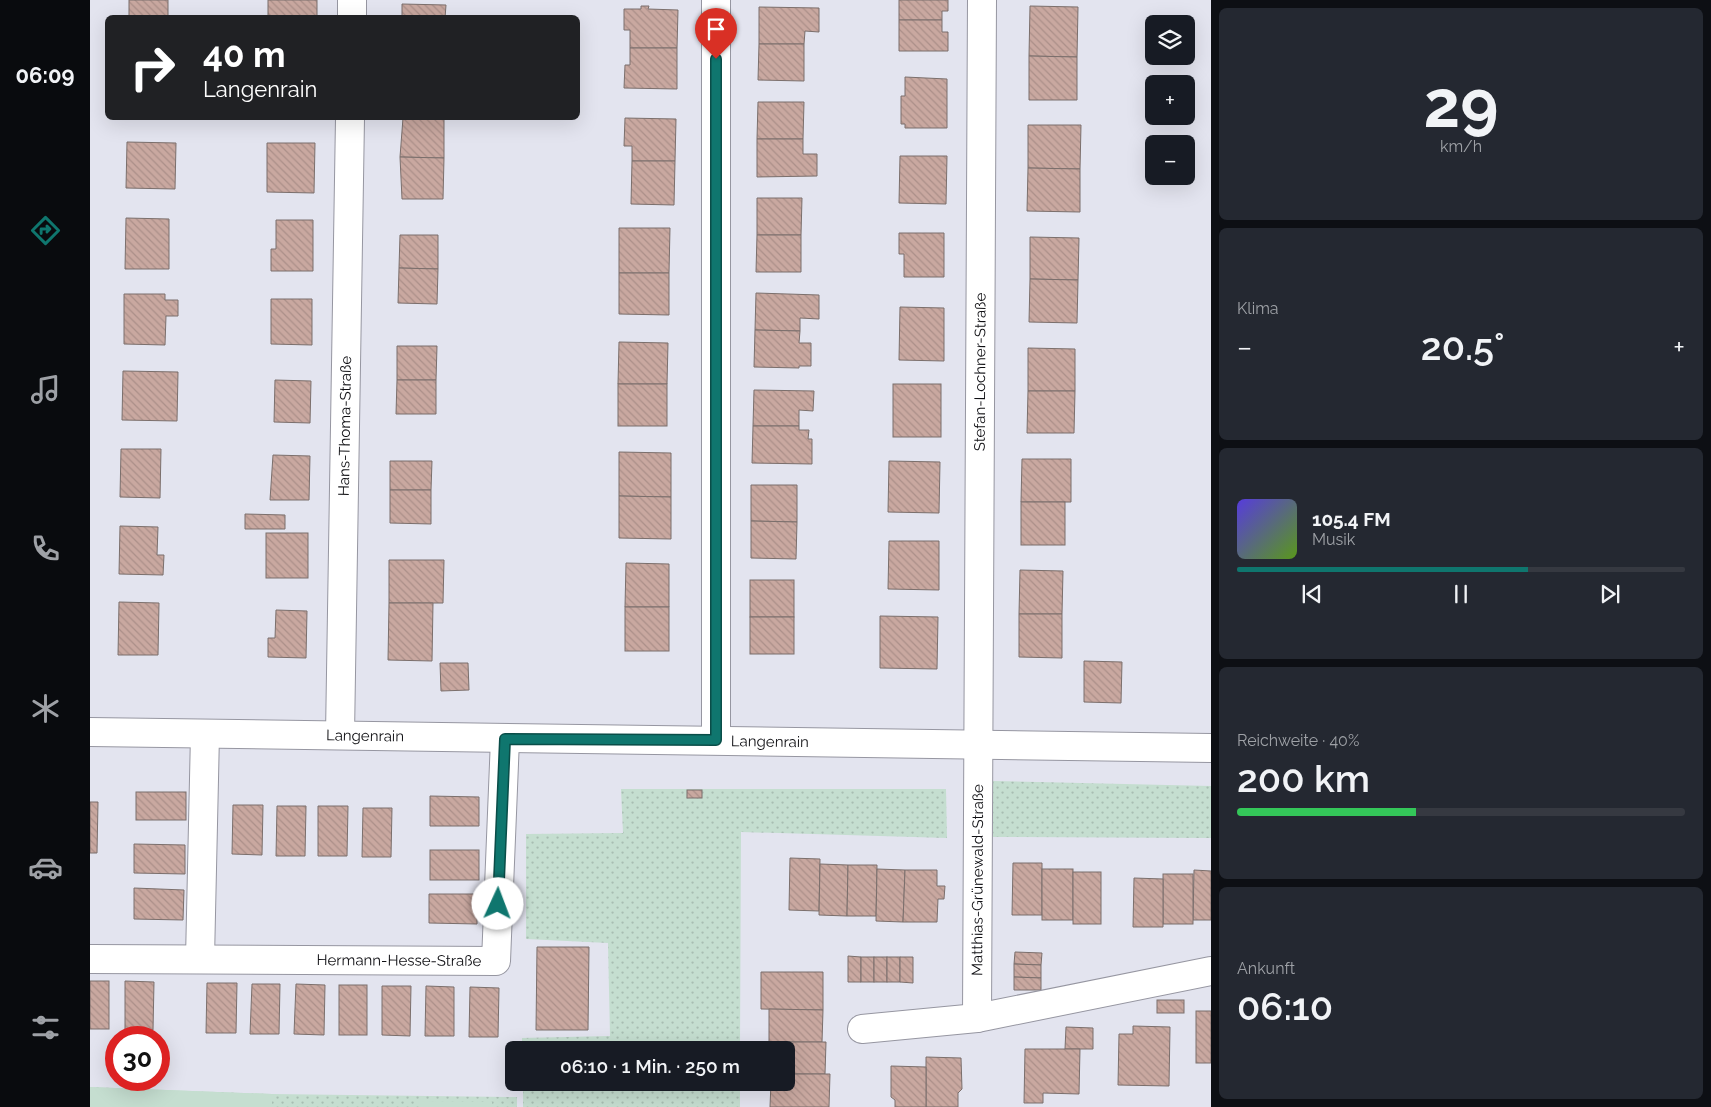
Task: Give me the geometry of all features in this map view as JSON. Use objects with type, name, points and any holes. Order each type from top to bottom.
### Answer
[{"type":"street","points":[[352,0],[352,15]]},
{"type":"street","points":[[716,0],[716,740]]},
{"type":"street","name":"Stefan-Lochner-Straße","points":[[977,743],[982,0]]},
{"type":"street","name":"Hans-Thoma-Straße","points":[[340,736],[350,120]]},
{"type":"street","name":"Langenrain","points":[[90,732],[505,739],[977,743],[1211,748]]},
{"type":"street","points":[[200,959],[205,734]]},
{"type":"street","name":"Hermann-Hesse-Straße","points":[[90,959],[496,961],[505,739]]},
{"type":"street","name":"Matthias-Grünewald-Straße","points":[[977,743],[977,1018]]},
{"type":"street","points":[[862,1030],[977,1018],[1211,971]]},
{"type":"green space","points":[[992,781],[1211,786],[1211,838],[993,837]]},
{"type":"green space","points":[[621,789],[946,789],[947,838],[741,832],[740,1041],[522,1041],[522,1038],[610,1036],[608,943],[526,939],[526,834],[623,833]]},
{"type":"green space","points":[[90,1087],[105,1088],[105,1091],[170,1090],[272,1094],[517,1097],[517,1107],[90,1107]]},
{"type":"green space","points":[[90,1087],[105,1088],[105,1091],[170,1090],[272,1094],[272,1107],[90,1107]]},
{"type":"green space","points":[[523,1091],[740,1091],[740,1107],[523,1107]]},
{"type":"green space","points":[[421,1101],[492,1102],[492,1107],[421,1107]]},
{"type":"building","points":[[129,0],[168,0],[168,15],[129,15]]},
{"type":"building","points":[[268,0],[317,0],[317,15],[268,15]]},
{"type":"building","points":[[899,0],[948,0],[948,11],[942,11],[942,20],[899,20]]},
{"type":"building","points":[[402,4],[446,5],[445,15],[402,15]]},
{"type":"building","points":[[641,6],[649,6],[648,9],[678,10],[677,48],[630,48],[630,30],[624,30],[624,9],[641,9]]},
{"type":"building","points":[[1030,6],[1078,7],[1077,57],[1029,56]]},
{"type":"building","points":[[759,7],[819,8],[819,32],[805,31],[804,44],[759,44]]},
{"type":"building","points":[[899,20],[942,20],[942,32],[948,32],[948,51],[899,51]]},
{"type":"building","points":[[759,44],[804,44],[804,81],[758,80]]},
{"type":"building","points":[[630,48],[677,48],[677,89],[624,88],[625,65],[630,65]]},
{"type":"building","points":[[1029,56],[1077,57],[1077,100],[1029,100]]},
{"type":"building","points":[[905,77],[947,79],[947,128],[905,128],[905,124],[901,124],[901,96],[905,96]]},
{"type":"building","points":[[758,102],[804,102],[803,139],[757,139]]},
{"type":"building","points":[[625,118],[676,119],[675,161],[632,161],[632,146],[624,146]]},
{"type":"building","points":[[403,120],[444,120],[444,158],[400,157]]},
{"type":"building","points":[[1028,125],[1081,125],[1080,169],[1028,168]]},
{"type":"building","points":[[757,139],[803,139],[803,154],[817,154],[817,176],[757,177]]},
{"type":"building","points":[[127,142],[176,143],[175,189],[126,188]]},
{"type":"building","points":[[267,143],[315,143],[314,193],[267,192]]},
{"type":"building","points":[[900,156],[947,156],[946,204],[899,203]]},
{"type":"building","points":[[400,157],[444,158],[443,199],[402,199]]},
{"type":"building","points":[[632,161],[675,161],[674,205],[631,204]]},
{"type":"building","points":[[1028,168],[1080,169],[1080,212],[1027,211]]},
{"type":"building","points":[[757,198],[802,198],[801,235],[757,235]]},
{"type":"building","points":[[126,218],[169,219],[169,269],[125,269]]},
{"type":"building","points":[[276,220],[313,220],[313,271],[271,271],[271,249],[276,249]]},
{"type":"building","points":[[619,228],[670,228],[669,273],[619,273]]},
{"type":"building","points":[[899,233],[944,233],[944,277],[904,277],[904,254],[899,254]]},
{"type":"building","points":[[400,235],[438,235],[438,269],[399,268]]},
{"type":"building","points":[[757,235],[801,235],[801,272],[756,272]]},
{"type":"building","points":[[1030,237],[1079,238],[1078,280],[1030,279]]},
{"type":"building","points":[[399,268],[438,269],[437,304],[398,303]]},
{"type":"building","points":[[619,273],[669,273],[669,315],[619,314]]},
{"type":"building","points":[[1030,279],[1078,280],[1077,323],[1029,322]]},
{"type":"building","points":[[756,293],[819,295],[819,319],[800,318],[800,331],[755,330]]},
{"type":"building","points":[[124,294],[165,294],[165,300],[178,300],[178,316],[166,316],[165,345],[124,344]]},
{"type":"building","points":[[271,299],[312,299],[312,345],[271,344]]},
{"type":"building","points":[[900,307],[944,308],[944,361],[899,360]]},
{"type":"building","points":[[755,330],[800,331],[799,343],[811,343],[811,366],[799,366],[799,368],[754,367]]},
{"type":"building","points":[[619,342],[668,343],[667,384],[618,384]]},
{"type":"building","points":[[397,346],[437,346],[436,380],[397,380]]},
{"type":"building","points":[[1028,348],[1075,349],[1075,391],[1028,391]]},
{"type":"building","points":[[123,371],[178,372],[177,421],[122,420]]},
{"type":"building","points":[[275,380],[311,381],[310,423],[274,422]]},
{"type":"building","points":[[397,380],[436,380],[436,414],[396,414]]},
{"type":"building","points":[[618,384],[667,384],[667,426],[618,426]]},
{"type":"building","points":[[893,384],[941,384],[941,437],[893,437]]},
{"type":"building","points":[[754,390],[814,391],[813,411],[799,410],[799,426],[753,426]]},
{"type":"building","points":[[1028,391],[1075,391],[1074,433],[1027,433]]},
{"type":"building","points":[[753,426],[799,426],[799,430],[809,430],[808,439],[812,439],[812,464],[752,463]]},
{"type":"building","points":[[121,449],[161,449],[160,498],[120,497]]},
{"type":"building","points":[[619,452],[671,453],[671,497],[619,496]]},
{"type":"building","points":[[273,455],[310,456],[309,500],[270,500]]},
{"type":"building","points":[[1022,459],[1071,459],[1071,502],[1021,502]]},
{"type":"building","points":[[390,461],[432,461],[431,490],[390,490]]},
{"type":"building","points":[[889,461],[940,462],[939,513],[888,512]]},
{"type":"building","points":[[751,485],[797,485],[797,522],[751,521]]},
{"type":"building","points":[[390,490],[431,490],[431,524],[390,523]]},
{"type":"building","points":[[619,496],[671,497],[671,539],[619,538]]},
{"type":"building","points":[[1021,502],[1065,502],[1065,545],[1021,545]]},
{"type":"building","points":[[245,514],[285,515],[285,529],[245,529]]},
{"type":"building","points":[[751,521],[797,522],[796,559],[751,558]]},
{"type":"building","points":[[120,526],[158,527],[157,555],[164,555],[163,575],[119,574]]},
{"type":"building","points":[[266,533],[308,533],[308,578],[266,578]]},
{"type":"building","points":[[889,541],[939,541],[939,590],[888,589]]},
{"type":"building","points":[[389,560],[444,560],[443,603],[389,603]]},
{"type":"building","points":[[626,563],[669,564],[669,607],[625,607]]},
{"type":"building","points":[[1020,570],[1063,571],[1062,614],[1019,614]]},
{"type":"building","points":[[750,580],[794,580],[794,617],[750,617]]},
{"type":"building","points":[[119,602],[159,603],[158,655],[118,655]]},
{"type":"building","points":[[389,603],[433,603],[432,661],[388,660]]},
{"type":"building","points":[[625,607],[669,607],[669,651],[625,651]]},
{"type":"building","points":[[276,610],[307,611],[306,658],[268,657],[268,638],[275,638]]},
{"type":"building","points":[[1019,614],[1062,614],[1062,658],[1019,657]]},
{"type":"building","points":[[880,616],[938,617],[937,669],[880,668]]},
{"type":"building","points":[[750,617],[794,617],[794,654],[750,654]]},
{"type":"building","points":[[1084,661],[1122,662],[1121,703],[1084,702]]},
{"type":"building","points":[[440,663],[468,663],[469,690],[441,691]]},
{"type":"building","points":[[687,790],[702,790],[702,798],[687,798]]},
{"type":"building","points":[[136,792],[186,792],[186,820],[136,820]]},
{"type":"building","points":[[430,796],[479,797],[479,826],[430,826]]},
{"type":"building","points":[[90,802],[98,802],[97,853],[90,853]]},
{"type":"building","points":[[233,805],[263,805],[262,855],[232,854]]},
{"type":"building","points":[[277,806],[306,806],[305,856],[276,856]]},
{"type":"building","points":[[318,806],[348,806],[347,856],[318,856]]},
{"type":"building","points":[[363,808],[392,808],[391,857],[362,857]]},
{"type":"building","points":[[134,844],[185,845],[185,874],[134,873]]},
{"type":"building","points":[[430,850],[479,850],[479,880],[430,880]]},
{"type":"building","points":[[790,858],[820,859],[819,911],[789,910]]},
{"type":"building","points":[[1013,863],[1042,863],[1042,915],[1012,915]]},
{"type":"building","points":[[820,864],[848,865],[847,916],[819,915]]},
{"type":"building","points":[[848,865],[877,865],[876,916],[847,916]]},
{"type":"building","points":[[877,869],[905,870],[903,922],[876,921]]},
{"type":"building","points":[[1042,869],[1073,869],[1073,920],[1042,920]]},
{"type":"building","points":[[905,870],[937,870],[937,886],[945,886],[944,899],[938,899],[937,922],[903,922]]},
{"type":"building","points":[[1194,870],[1211,871],[1211,920],[1193,920]]},
{"type":"building","points":[[1073,872],[1101,872],[1101,924],[1073,924]]},
{"type":"building","points":[[1163,874],[1193,874],[1193,924],[1163,924]]},
{"type":"building","points":[[1134,878],[1163,879],[1163,927],[1133,927]]},
{"type":"building","points":[[134,888],[184,890],[183,920],[134,919]]},
{"type":"building","points":[[429,894],[477,894],[477,924],[429,923]]},
{"type":"building","points":[[537,947],[589,947],[588,1030],[536,1030]]},
{"type":"building","points":[[1015,952],[1042,953],[1041,965],[1014,964]]},
{"type":"building","points":[[848,956],[861,957],[861,982],[848,982]]},
{"type":"building","points":[[861,957],[874,957],[874,982],[861,982]]},
{"type":"building","points":[[874,957],[887,957],[887,982],[874,982]]},
{"type":"building","points":[[887,957],[900,957],[900,982],[887,982]]},
{"type":"building","points":[[900,957],[913,957],[913,983],[900,982]]},
{"type":"building","points":[[1014,964],[1041,965],[1041,978],[1014,977]]},
{"type":"building","points":[[761,972],[823,972],[823,1010],[761,1009]]},
{"type":"building","points":[[1014,977],[1041,978],[1041,990],[1014,990]]},
{"type":"building","points":[[90,981],[109,981],[109,1026],[105,1026],[105,1029],[90,1029]]},
{"type":"building","points":[[125,981],[154,982],[153,1026],[125,1026]]},
{"type":"building","points":[[207,983],[237,983],[236,1033],[206,1033]]},
{"type":"building","points":[[252,984],[280,984],[279,1034],[250,1034]]},
{"type":"building","points":[[296,984],[325,985],[324,1035],[294,1034]]},
{"type":"building","points":[[339,985],[367,985],[367,1035],[339,1035]]},
{"type":"building","points":[[382,986],[411,986],[410,1036],[382,1035]]},
{"type":"building","points":[[426,986],[454,987],[454,1036],[425,1036]]},
{"type":"building","points":[[470,987],[499,988],[498,1037],[469,1037]]},
{"type":"building","points":[[1157,1000],[1184,1000],[1184,1013],[1157,1013]]},
{"type":"building","points":[[769,1009],[823,1010],[822,1042],[769,1041]]},
{"type":"building","points":[[1196,1011],[1211,1011],[1211,1063],[1196,1063]]},
{"type":"building","points":[[1133,1026],[1170,1027],[1169,1086],[1118,1085],[1119,1034],[1133,1034]]},
{"type":"building","points":[[1066,1027],[1093,1028],[1093,1049],[1065,1049]]},
{"type":"building","points":[[795,1042],[826,1042],[825,1074],[795,1074]]},
{"type":"building","points":[[1025,1049],[1080,1049],[1079,1094],[1043,1093],[1043,1103],[1024,1103]]},
{"type":"building","points":[[926,1057],[961,1058],[962,1089],[958,1093],[958,1107],[926,1107]]},
{"type":"building","points":[[891,1066],[926,1067],[926,1107],[895,1107],[895,1100],[891,1097]]},
{"type":"building","points":[[795,1074],[830,1074],[829,1107],[770,1107],[771,1091],[795,1091]]},
{"type":"route","points":[[498,904],[505,739],[716,740],[716,59]]}]
